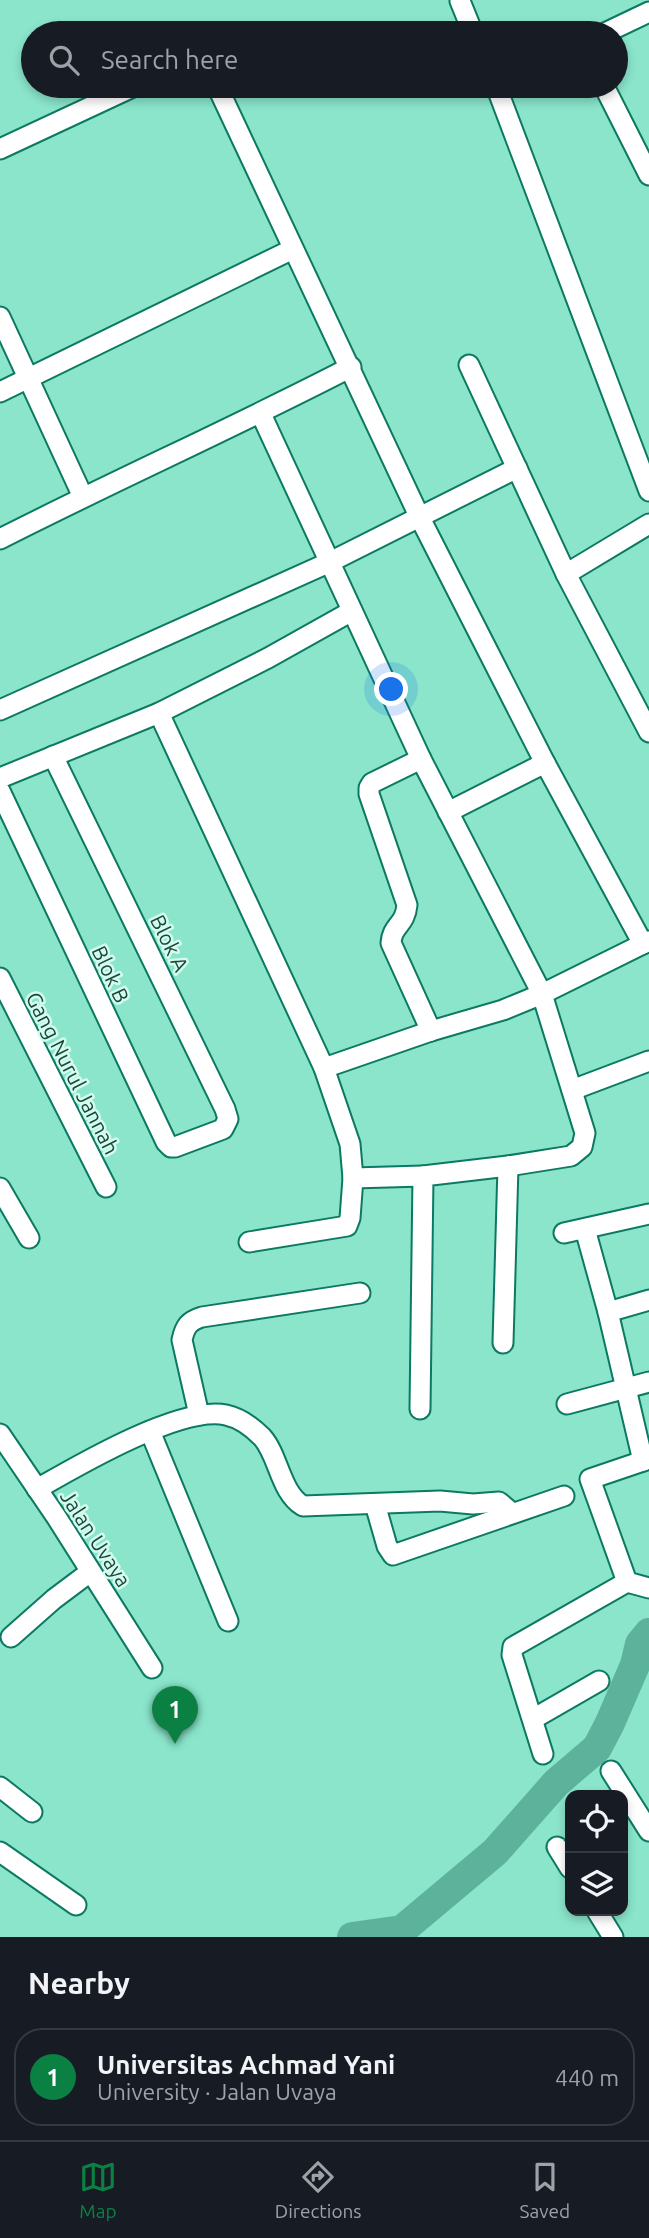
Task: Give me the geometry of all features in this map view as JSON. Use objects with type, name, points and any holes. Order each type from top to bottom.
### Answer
[{"type":"street","points":[[460,1],[468,21]]},
{"type":"street","points":[[628,22],[649,12]]},
{"type":"street","points":[[0,149],[109,98]]},
{"type":"street","points":[[223,98],[420,518],[545,763],[646,942],[542,995],[324,1068]]},
{"type":"street","points":[[501,98],[649,491]]},
{"type":"street","points":[[610,98],[649,175]]},
{"type":"street","points":[[0,392],[293,249]]},
{"type":"street","points":[[0,317],[83,497]]},
{"type":"street","points":[[469,365],[566,574],[649,732]]},
{"type":"street","points":[[0,538],[261,414],[351,368]]},
{"type":"street","points":[[261,414],[421,759],[542,995],[585,1133],[582,1147],[571,1156],[424,1176],[353,1178]]},
{"type":"street","points":[[0,710],[330,562],[517,468]]},
{"type":"street","points":[[566,574],[649,524]]},
{"type":"street","points":[[0,778],[159,713],[268,658],[352,611]]},
{"type":"street","points":[[159,713],[324,1068],[350,1143],[353,1178],[347,1226],[249,1242]]},
{"type":"street","name":"Blok A","points":[[53,756],[225,1109],[228,1119],[223,1129],[200,1138]]},
{"type":"street","points":[[421,759],[372,783],[369,794],[407,905],[405,918],[394,932],[391,943],[431,1031]]},
{"type":"street","points":[[448,813],[545,763]]},
{"type":"street","name":"Blok B","points":[[0,792],[162,1137],[171,1147],[200,1138]]},
{"type":"street","name":"Gang Nurul Jannah","points":[[0,978],[106,1187]]},
{"type":"street","points":[[572,1090],[649,1061]]},
{"type":"street","points":[[503,1343],[508,1166]]},
{"type":"street","points":[[421,1409],[424,1176]]},
{"type":"street","points":[[0,1188],[29,1238]]},
{"type":"street","points":[[564,1233],[649,1214]]},
{"type":"street","points":[[585,1229],[646,1460],[590,1479],[627,1582]]},
{"type":"street","points":[[199,1415],[182,1340],[185,1328],[191,1321],[202,1317],[360,1293]]},
{"type":"street","points":[[608,1312],[649,1300]]},
{"type":"street","points":[[567,1404],[649,1382]]},
{"type":"street","points":[[37,1489],[94,1457],[150,1431],[199,1415],[224,1414],[251,1426],[265,1440],[290,1492],[303,1506],[440,1501],[499,1503],[512,1513]]},
{"type":"street","points":[[150,1431],[228,1621]]},
{"type":"street","name":"Jalan Uvaya","points":[[0,1434],[152,1668]]},
{"type":"street","points":[[374,1504],[387,1546],[393,1555],[564,1496]]},
{"type":"street","points":[[11,1637],[90,1572]]},
{"type":"street","points":[[543,1754],[512,1654],[513,1647],[627,1582],[649,1588]]},
{"type":"street","points":[[533,1719],[599,1681]]},
{"type":"street","points":[[611,1771],[649,1831]]},
{"type":"street","points":[[0,1787],[32,1812]]},
{"type":"street","points":[[557,1847],[565,1860]]},
{"type":"street","points":[[0,1852],[76,1905]]},
{"type":"street","points":[[600,1916],[613,1937]]},
{"type":"waterway","points":[[352,1937],[402,1930],[495,1852],[556,1783],[597,1748],[635,1665],[640,1644],[649,1633]]},
{"type":"place","name":"Universitas Achmad Yani","points":[[175,1744]]}]
